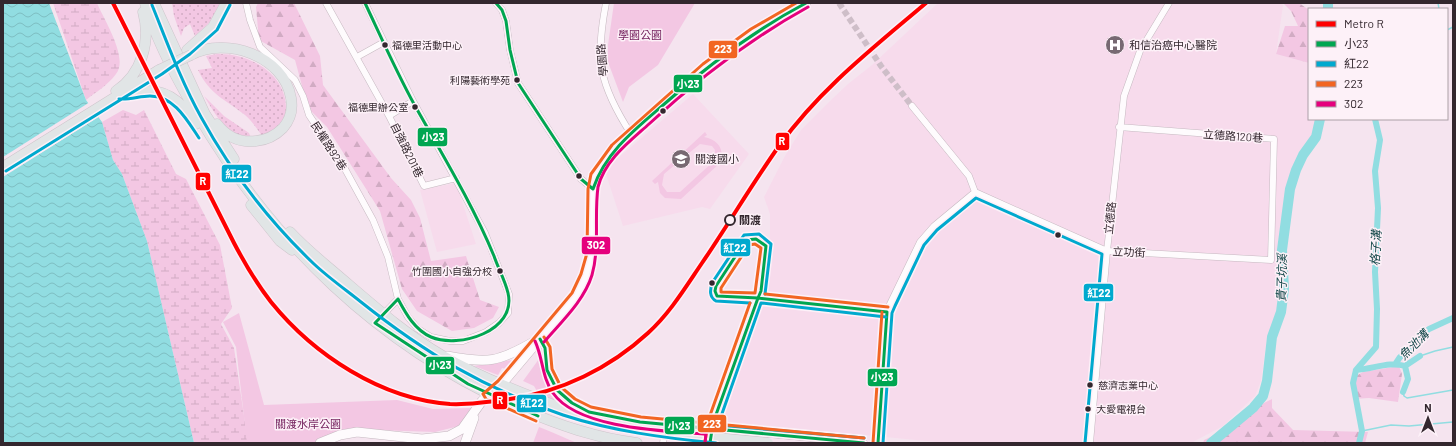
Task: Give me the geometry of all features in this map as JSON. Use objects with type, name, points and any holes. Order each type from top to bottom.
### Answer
[{"type":"main road","points":[[87,114],[92,105],[120,88],[133,74],[143,57],[147,41],[146,28],[140,3]]},
{"type":"main road","points":[[145,3],[173,59],[205,103],[218,125],[226,134],[239,141],[265,141],[278,134],[288,122],[292,106],[289,89],[281,75],[269,64],[255,55],[234,48],[213,47],[189,52]]},
{"type":"main road","points":[[154,3],[160,14]]},
{"type":"main road","points":[[157,3],[185,94],[227,156],[291,233],[318,261],[327,266],[383,314],[442,356],[477,375],[564,410],[597,421],[628,428],[768,443]]},
{"type":"main road","points":[[3,167],[189,52],[213,27],[226,3]]},
{"type":"main road","points":[[119,94],[130,95],[152,91],[170,97],[183,106],[236,186],[280,241],[305,260]]},
{"type":"main road","points":[[196,92],[205,114],[243,184],[305,260],[351,304],[376,323],[468,384],[488,395],[561,425],[594,435],[637,443]]},
{"type":"street","name":"民權路92巷","points":[[246,3],[250,20],[260,46],[295,80],[303,96],[309,115],[345,169],[373,220],[388,257],[398,299]]},
{"type":"street","name":"自強路201巷","points":[[326,3],[357,56],[424,186],[456,178]]},
{"type":"street","points":[[366,3],[413,101],[485,233],[510,298],[508,313],[499,323],[474,337],[463,341],[439,340],[418,329],[398,299],[376,323]]},
{"type":"street","points":[[496,3],[502,10],[506,21],[510,50],[518,83],[581,179],[593,189]]},
{"type":"street","name":"學園路","points":[[606,3],[599,43],[601,72],[615,108],[631,134]]},
{"type":"street","points":[[463,443],[460,437],[479,404],[501,385],[576,296],[586,276],[592,254],[593,189],[596,175],[605,160],[690,80],[729,49],[770,21],[806,3]]},
{"type":"street","name":"立德路","points":[[1090,443],[1119,127],[1124,96],[1140,51],[1169,3]]},
{"type":"street","points":[[357,56],[384,42]]},
{"type":"street","points":[[389,116],[413,101]]},
{"type":"street","points":[[878,443],[887,312],[890,304],[920,242],[934,226],[975,192],[969,176],[912,106]]},
{"type":"street","name":"立德路120巷","points":[[1119,127],[1274,139],[1271,260]]},
{"type":"street","name":"立功街","points":[[975,192],[1107,251],[1271,260]]},
{"type":"street","points":[[710,443],[711,429],[757,298],[887,312]]},
{"type":"street","points":[[442,356],[471,361],[498,359],[505,357],[540,339]]},
{"type":"street","points":[[540,339],[545,348],[547,370],[551,380],[562,397],[589,412],[612,418],[665,425],[864,443]]},
{"type":"street","points":[[463,443],[479,404]]},
{"type":"street","points":[[320,443],[340,435],[357,432],[398,437],[422,438],[449,436],[462,429],[468,422]]},
{"type":"street","points":[[663,443],[665,425]]},
{"type":"street","points":[[398,437],[422,443]]},
{"type":"shaded area","points":[[938,3],[1281,3],[1283,5],[1276,54],[1308,63],[1308,120],[1316,120],[1312,136],[1299,154],[1287,186],[1277,260],[1279,290],[1276,314],[1267,337],[1261,381],[1255,396],[1223,426],[1191,443],[947,443],[721,421],[757,306],[766,290],[770,249],[770,214],[764,197],[785,156],[801,130],[848,84],[872,65]]},
{"type":"shaded area","name":"關渡國小","points":[[693,94],[749,154],[710,209],[702,207],[623,226],[606,174],[611,164]]},
{"type":"shaded area","name":"竹圍國小自強分校","points":[[456,183],[476,244],[437,252],[420,190]]},
{"type":"green space","points":[[53,3],[97,3],[118,49],[120,59],[116,74],[106,85],[86,100]]},
{"type":"green space","points":[[172,3],[222,3],[210,22],[195,36],[190,24],[184,28],[181,36],[174,16]]},
{"type":"green space","points":[[258,3],[294,3],[320,56],[323,85],[391,178],[411,200],[420,218],[431,261],[466,256],[480,300],[499,307],[493,318],[474,328],[452,331],[417,311],[402,289],[380,211],[327,127],[308,108],[295,60],[259,40],[256,7]]},
{"type":"green space","name":"學園公園","points":[[614,3],[695,3],[658,65],[629,87],[623,102],[608,62],[608,45]]},
{"type":"green space","points":[[1283,3],[1299,3],[1308,9],[1308,63],[1276,54],[1285,26],[1298,26],[1291,11]]},
{"type":"green space","points":[[217,54],[241,57],[252,61],[263,67],[272,75],[279,84],[284,95],[286,107],[281,125],[263,137],[248,117],[213,91],[198,70],[212,68],[206,56]]},
{"type":"green space","points":[[204,96],[224,116],[249,133],[251,138],[235,134],[223,124]]},
{"type":"green space","points":[[123,110],[136,115],[144,110],[176,174],[186,179],[220,245],[232,308],[221,324],[234,348],[248,443],[194,443],[147,241],[122,174],[113,160],[102,122]]},
{"type":"green space","points":[[705,132],[707,135],[704,137],[713,140],[721,149],[721,162],[681,199],[665,198],[660,193],[658,182],[655,184],[652,181]],"holes":[[[700,144],[712,146],[715,150],[714,161],[680,192],[667,192],[662,185],[664,174]]]},
{"type":"green space","name":"關渡水岸公園","points":[[239,313],[264,405],[397,400],[433,409],[471,408],[459,426],[435,432],[344,429],[318,443],[247,443],[236,347],[223,322]]},
{"type":"green space","points":[[544,352],[544,371],[549,388],[553,394],[568,405],[539,395],[534,386],[523,381]]},
{"type":"green space","points":[[512,360],[506,369],[502,368],[498,375],[474,366]]},
{"type":"green space","points":[[1399,366],[1402,374],[1398,402],[1369,398],[1353,399],[1351,379],[1363,372]]},
{"type":"green space","points":[[1272,399],[1272,408],[1293,430],[1368,432],[1365,443],[1203,443],[1204,440],[1244,421],[1262,404]]},
{"type":"green space","points":[[539,427],[549,431],[577,443],[533,443]]},
{"type":"water","points":[[3,3],[49,3],[86,100],[102,122],[113,160],[122,174],[147,241],[194,443],[3,443]]},
{"type":"pier","points":[[90,102],[100,116],[3,177],[3,157]]},
{"type":"waterway","name":"貴子坑溪","points":[[1328,3],[1328,8]]},
{"type":"waterway","points":[[1438,3],[1439,8]]},
{"type":"waterway","name":"格子溝","points":[[1448,30],[1453,27]]},
{"type":"waterway","name":"貴子坑溪","points":[[1211,443],[1253,408],[1263,396],[1267,381],[1272,337],[1281,312],[1284,289],[1282,250],[1290,189],[1303,155],[1316,137],[1320,120]]},
{"type":"waterway","name":"格子溝","points":[[1356,370],[1376,347],[1377,309],[1375,272],[1378,208],[1375,171],[1380,140],[1375,120]]},
{"type":"waterway","name":"魚池溝","points":[[1396,363],[1400,357],[1412,349],[1422,335],[1429,329],[1453,318]]},
{"type":"waterway","points":[[1420,356],[1453,347]]},
{"type":"waterway","name":"格子溝","points":[[1359,443],[1362,431],[1353,383],[1356,370],[1393,364],[1405,366],[1420,356]]},
{"type":"waterway","points":[[1403,392],[1408,379],[1405,366]]},
{"type":"waterway","points":[[1403,392],[1404,396],[1407,398],[1453,390]]},
{"type":"waterway","points":[[1362,431],[1391,425],[1409,426],[1453,422]]},
{"type":"tunnel","points":[[839,3],[881,66],[912,106]]},
{"type":"metro line","name":"R","points":[[113,3],[242,259],[271,302],[307,340],[351,371],[374,384],[399,393],[424,400],[450,404],[488,402],[529,396],[548,391],[584,376],[618,357],[633,346],[656,325],[677,300],[712,249],[769,160],[795,125],[848,70],[926,3]]},
{"type":"transit line","name":"小23","points":[[365,3],[407,92],[456,179],[485,236],[507,288],[508,306],[504,318],[495,327],[483,334],[456,341],[443,340],[425,334],[408,316],[398,299]]},
{"type":"transit line","name":"小23","points":[[496,3],[502,10],[506,21],[510,50],[518,83],[581,179],[593,189]]},
{"type":"transit line","name":"223","points":[[536,421],[486,399],[483,394],[498,381],[572,293],[581,274],[587,253],[588,189],[591,174],[612,145],[703,64],[751,29],[796,3]]},
{"type":"transit line","name":"小23","points":[[593,189],[598,176],[613,153],[641,124],[713,63],[767,25],[806,3]]},
{"type":"transit line","name":"紅22","points":[[152,5],[187,90],[212,137],[252,195],[282,231],[314,264],[338,284],[409,338],[432,353],[457,368],[508,394],[563,415],[619,430],[677,439],[716,443]]},
{"type":"transit line","name":"紅22","points":[[6,171],[162,74],[190,54],[217,30],[230,5]]},
{"type":"transit line","name":"302","points":[[544,342],[565,319],[584,294],[592,275],[596,254],[596,209],[598,187],[601,177],[612,160],[686,91],[745,46],[808,7]]},
{"type":"transit line","name":"紅22","points":[[119,99],[150,96],[159,97],[166,100],[179,110],[199,138]]},
{"type":"transit line","name":"紅22","points":[[883,443],[892,313],[924,245],[937,230],[976,198],[1102,254],[1085,443]]},
{"type":"transit line","name":"紅22","points":[[750,303],[716,301],[712,297],[711,293],[712,283],[744,235],[759,234],[771,244],[765,294]]},
{"type":"transit line","name":"小23","points":[[756,239],[766,246],[761,291],[758,298],[717,296],[715,291],[716,286],[746,240],[756,239]]},
{"type":"transit line","name":"223","points":[[755,244],[761,248],[755,293],[721,292],[721,288],[749,245],[755,244]]},
{"type":"transit line","name":"223","points":[[765,294],[888,307]]},
{"type":"transit line","name":"小23","points":[[710,443],[713,423],[758,298]]},
{"type":"transit line","name":"小23","points":[[758,298],[887,312]]},
{"type":"transit line","name":"小23","points":[[398,299],[375,323],[468,384],[538,416]]},
{"type":"transit line","name":"223","points":[[705,442],[708,421],[750,303]]},
{"type":"transit line","name":"紅22","points":[[864,438],[718,425],[761,303],[886,317]]},
{"type":"transit line","name":"223","points":[[873,443],[882,312]]},
{"type":"transit line","name":"小23","points":[[878,443],[887,312]]},
{"type":"transit line","name":"223","points":[[544,337],[550,347],[552,369],[561,387],[575,399],[591,407],[641,417],[864,438]]},
{"type":"transit line","name":"小23","points":[[540,339],[545,348],[547,370],[557,390],[572,403],[589,412],[640,422],[864,443]]},
{"type":"transit line","name":"302","points":[[535,341],[549,387],[565,405],[582,414],[602,421],[624,426],[706,434],[705,443]]},
{"type":"place","name":"福德里活動中心","points":[[385,45]]},
{"type":"place","name":"和信治癌中心醫院","points":[[1115,45]]},
{"type":"place","name":"利陽藝術學苑","points":[[517,80]]},
{"type":"place","name":"福德里辦公室","points":[[415,107]]},
{"type":"place","name":"關渡國小","points":[[681,159]]},
{"type":"place","name":"關渡","points":[[730,220]]},
{"type":"place","name":"竹圍國小自強分校","points":[[500,271]]},
{"type":"place","name":"慈濟志業中心","points":[[1090,385]]},
{"type":"place","name":"大愛電視台","points":[[1088,409]]}]
